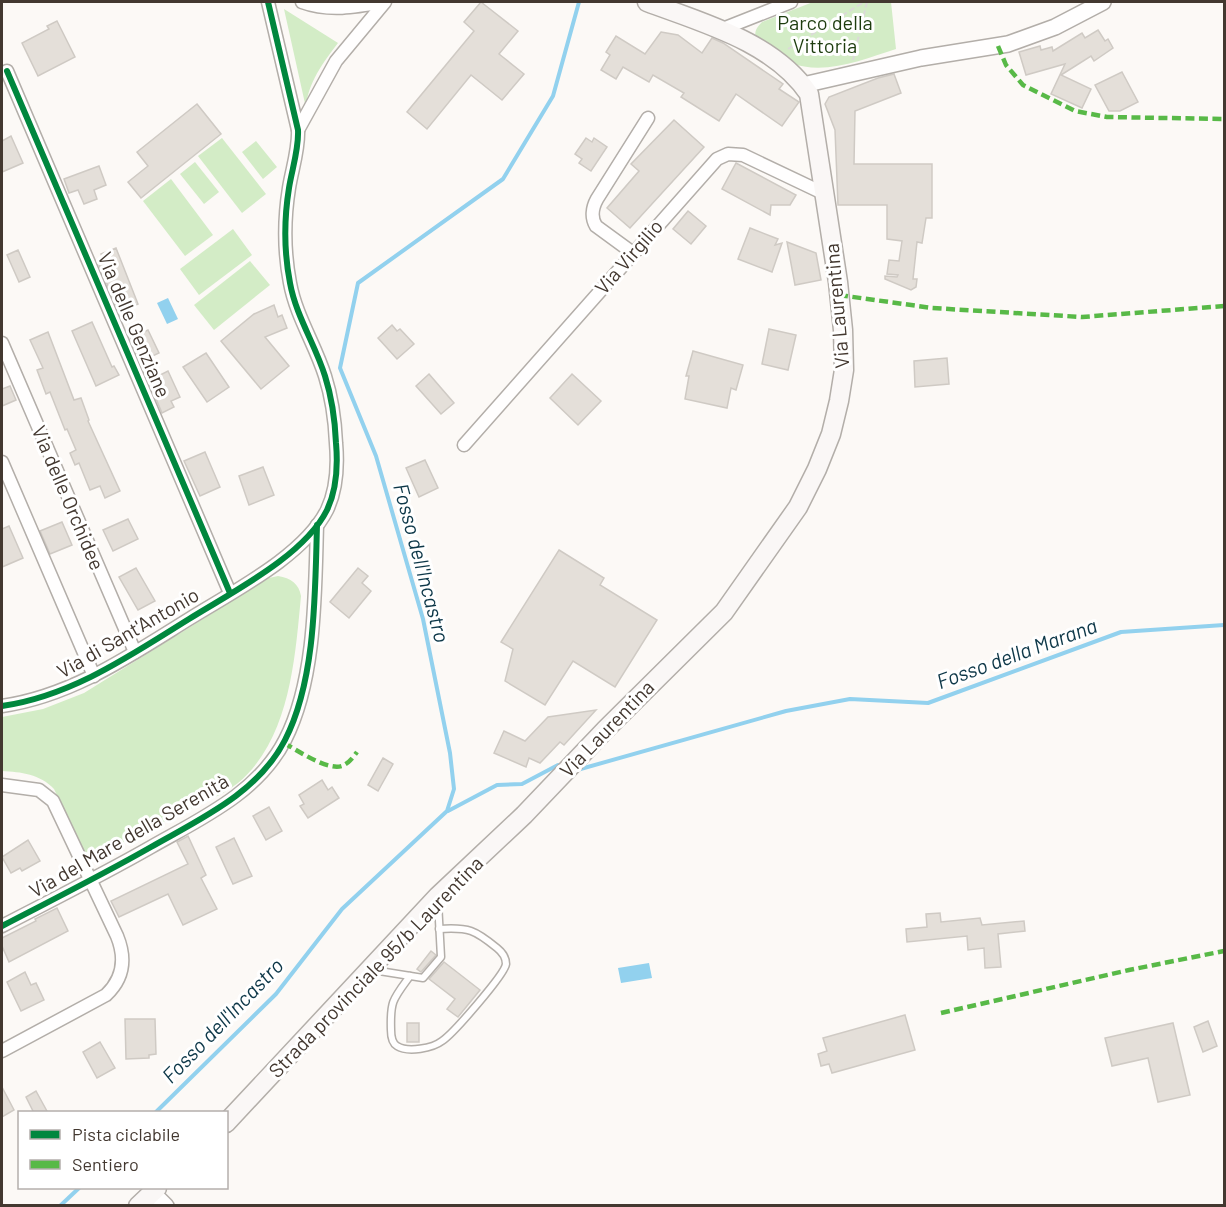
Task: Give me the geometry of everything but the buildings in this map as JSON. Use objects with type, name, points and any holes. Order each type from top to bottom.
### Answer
[{"type":"main road","name":"Via Laurentina","points":[[551,786],[724,612],[798,507],[817,469],[834,423],[844,370],[841,313],[809,94],[772,59],[720,30],[647,2]]},
{"type":"main road","name":"Strada provinciale 95/b Laurentina","points":[[228,1121],[438,896],[524,815],[551,786]]},
{"type":"main road","points":[[138,1206],[154,1190]]},
{"type":"street","name":"Via di Sant'Antonio","points":[[2,706],[23,703],[55,693],[94,676],[278,563],[317,525],[333,496],[337,456],[334,416],[328,386],[297,309],[290,284],[287,260],[287,206],[298,130],[268,2]]},
{"type":"street","points":[[302,2],[338,9],[384,2]]},
{"type":"street","points":[[298,130],[336,61],[384,2]]},
{"type":"street","points":[[720,30],[791,2]]},
{"type":"street","points":[[803,86],[906,61],[998,46],[1064,24],[1103,2]]},
{"type":"street","name":"Via delle Genziane","points":[[7,71],[230,593]]},
{"type":"street","points":[[633,253],[596,226],[593,222],[593,210],[597,199],[648,118]]},
{"type":"street","name":"Via Virgilio","points":[[464,445],[711,164],[728,154],[739,154],[825,194]]},
{"type":"street","name":"Via delle Orchidee","points":[[2,343],[135,652]]},
{"type":"street","points":[[2,462],[94,676]]},
{"type":"street","name":"Via del Mare della Serenità","points":[[2,926],[90,882],[212,812],[234,798],[264,770],[284,743],[299,701],[315,603],[317,525]]},
{"type":"street","points":[[2,785],[39,790],[53,801],[120,944],[123,964],[118,981],[100,999],[2,1051]]},
{"type":"street","points":[[154,1190],[166,1206]]},
{"type":"lane","points":[[369,969],[423,978],[441,957],[438,896]]},
{"type":"lane","points":[[410,976],[393,999],[390,1010],[392,1040],[397,1046],[406,1049],[429,1047],[444,1040],[503,972],[506,963],[505,956],[478,933],[463,928],[439,929]]},
{"type":"path","points":[[772,59],[865,2]]},
{"type":"path","points":[[850,74],[865,2]]},
{"type":"green space","name":"Parco della Vittoria","points":[[813,2],[891,2],[896,49],[844,65],[817,68],[791,63],[756,40],[756,30],[762,22]]},
{"type":"green space","points":[[284,9],[338,43],[322,65],[309,90],[306,108]]},
{"type":"green space","points":[[222,138],[266,194],[242,213],[198,156]]},
{"type":"green space","points":[[256,141],[277,167],[263,179],[242,152]]},
{"type":"green space","points":[[195,162],[219,192],[204,204],[180,174]]},
{"type":"green space","points":[[171,179],[213,235],[185,256],[143,201]]},
{"type":"green space","points":[[233,229],[252,255],[199,295],[180,269]]},
{"type":"green space","points":[[250,261],[270,285],[214,330],[194,305]]},
{"type":"green space","points":[[278,576],[294,582],[301,596],[296,646],[287,697],[269,744],[255,765],[238,783],[213,798],[104,852],[92,855],[82,849],[54,789],[49,784],[23,773],[2,771],[2,717],[43,709],[84,693],[269,578]]},
{"type":"water","points":[[168,298],[178,319],[167,324],[157,303]]},
{"type":"water","points":[[649,963],[652,978],[621,983],[618,968]]},
{"type":"waterway","name":"Fosso dell'Incastro","points":[[157,1111],[276,994],[342,909],[447,811],[454,789],[450,753],[423,619],[376,456],[340,368],[358,283],[503,179],[553,96],[579,2]]},
{"type":"waterway","name":"Fosso della Marana","points":[[577,770],[786,711],[850,699],[928,703],[1121,632],[1224,625]]},
{"type":"waterway","name":"Fosso della Marana","points":[[448,811],[497,785],[522,784],[558,765]]},
{"type":"waterway","name":"Fosso dell'Incastro","points":[[60,1206],[78,1189]]},
{"type":"marked path","points":[[998,46],[1006,65],[1023,85],[1075,111],[1107,117],[1224,119]]},
{"type":"marked path","points":[[839,295],[932,308],[1082,317],[1224,306]]},
{"type":"marked path","points":[[284,743],[314,760],[338,767],[350,761],[357,752]]},
{"type":"marked path","points":[[941,1013],[1224,951]]},
{"type":"cycle path","points":[[2,706],[28,701],[77,684],[123,660],[266,572],[302,543],[327,510],[335,486],[337,469],[334,417],[325,376],[297,307],[288,271],[286,212],[298,130],[268,2]]},
{"type":"cycle path","points":[[7,71],[230,593]]},
{"type":"cycle path","points":[[2,926],[114,868],[208,815],[244,790],[274,759],[285,740],[303,691],[312,635],[317,525]]}]
